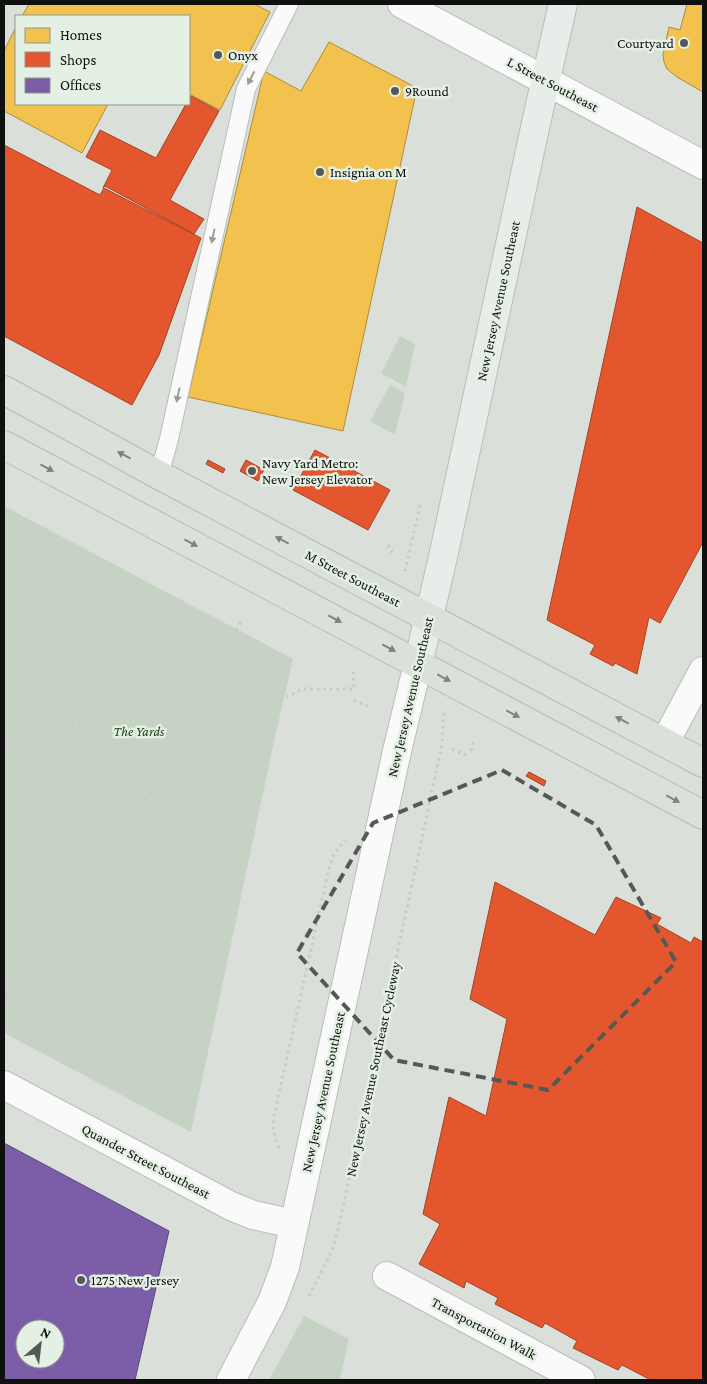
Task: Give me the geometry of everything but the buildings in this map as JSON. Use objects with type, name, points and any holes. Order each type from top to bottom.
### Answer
[{"type":"main road","name":"New Jersey Avenue Southeast","points":[[418,664],[563,4]]},
{"type":"main road","name":"M Street Southeast","points":[[4,390],[159,475],[703,763]]},
{"type":"main road","points":[[4,445],[703,815]]},
{"type":"street","name":"L Street Southeast","points":[[402,4],[703,165]]},
{"type":"street","name":"New Jersey Avenue Southeast","points":[[231,1380],[272,1302],[279,1284],[294,1224],[397,751],[418,664]]},
{"type":"street","points":[[665,742],[703,671]]},
{"type":"street","name":"Quander Street Southeast","points":[[4,1085],[231,1206],[253,1215],[294,1224]]},
{"type":"street","name":"Transportation Walk","points":[[387,1276],[581,1380]]},
{"type":"lane","points":[[159,475],[171,429],[246,89],[289,4]]},
{"type":"path","points":[[388,545],[394,556]]},
{"type":"path","points":[[4,748],[34,740],[144,699],[205,667],[224,652],[241,622]]},
{"type":"path","points":[[224,652],[259,710]]},
{"type":"path","points":[[4,1000],[27,955],[98,851],[182,760],[229,726],[302,689],[354,689],[353,671]]},
{"type":"path","points":[[354,700],[370,706]]},
{"type":"path","points":[[471,751],[474,739]]},
{"type":"path","name":"New Jersey Avenue Southeast Cycleway","points":[[308,1299],[332,1252],[338,1230],[442,744]]},
{"type":"path","points":[[452,749],[466,755]]},
{"type":"path","points":[[279,1150],[273,1130],[274,1116],[329,868],[333,856],[347,837]]},
{"type":"highlighted area","points":[[502,770],[596,825],[676,962],[548,1090],[394,1060],[297,953],[373,823]]},
{"type":"green space","points":[[400,336],[415,344],[406,387],[381,373]]},
{"type":"green space","points":[[390,385],[405,393],[395,435],[370,421]]},
{"type":"green space","name":"The Yards","points":[[4,506],[293,659],[191,1132],[4,1033]]},
{"type":"green space","points":[[304,1316],[349,1339],[340,1380],[269,1380]]},
{"type":"place","name":"Courtyard","points":[[684,43]]},
{"type":"place","name":"Onyx","points":[[218,55]]},
{"type":"place","name":"9Round","points":[[395,91]]},
{"type":"place","name":"Insignia on M","points":[[320,172]]},
{"type":"place","name":"Navy Yard Metro: New Jersey Elevator","points":[[252,471]]},
{"type":"place","name":"1275 New Jersey","points":[[81,1280]]}]
